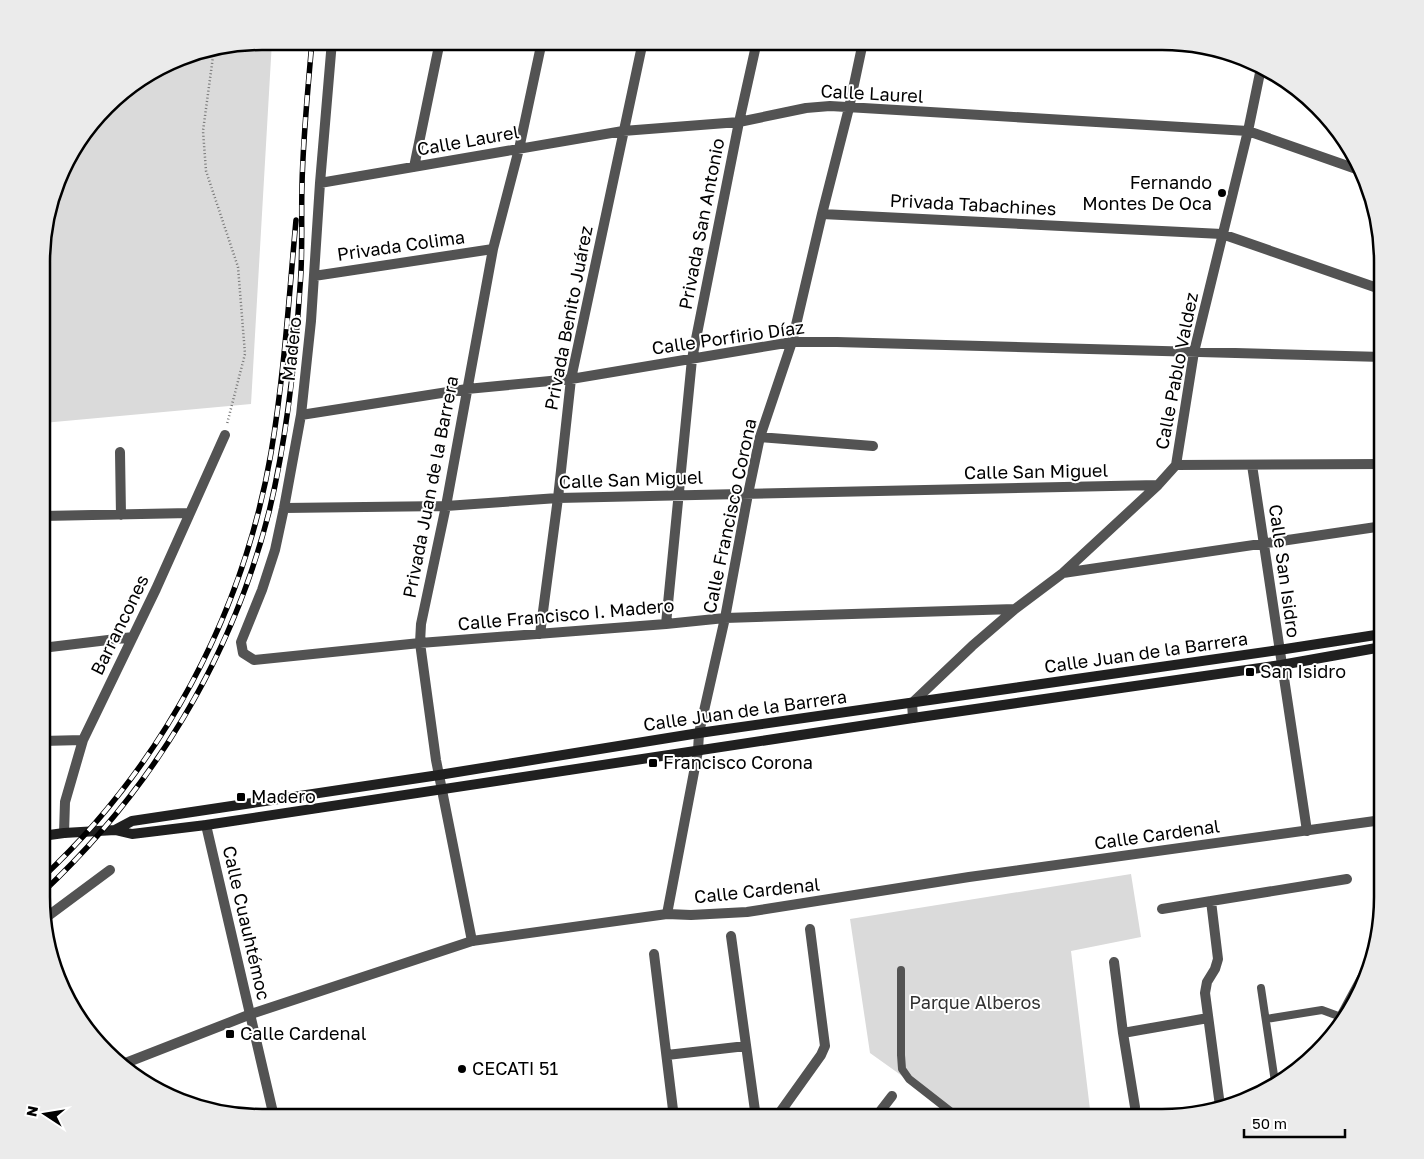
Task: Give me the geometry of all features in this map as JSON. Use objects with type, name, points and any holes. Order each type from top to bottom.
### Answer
[{"type":"main road","name":"Calle Juan de la Barrera","points":[[115,830],[132,821],[439,775],[699,733],[1374,635]]},
{"type":"main road","name":"Calle Juan de la Barrera","points":[[50,835],[115,830],[132,834],[206,825],[442,788],[1281,664],[1374,648]]},
{"type":"street","name":"Madero","points":[[243,653],[241,642],[262,590],[275,550],[301,416],[311,321],[331,50]]},
{"type":"street","points":[[414,167],[438,50]]},
{"type":"street","name":"Privada Juan de la Barrera","points":[[472,941],[439,775],[420,643],[422,614],[446,506],[493,249],[519,148],[540,50]]},
{"type":"street","name":"Privada Benito Juárez","points":[[540,634],[571,379],[641,50]]},
{"type":"street","name":"Privada San Antonio","points":[[666,624],[692,359],[738,122],[755,50]]},
{"type":"street","name":"Calle Francisco Corona","points":[[667,914],[698,751],[699,733],[725,618],[760,437],[792,342],[861,50]]},
{"type":"street","name":"Calle Pablo Valdez","points":[[912,703],[972,646],[1015,609],[1064,573],[1158,486],[1176,465],[1194,352],[1248,132],[1260,74]]},
{"type":"street","name":"Calle Laurel","points":[[320,183],[623,130],[738,122],[806,108],[830,106],[1248,132],[1352,167]]},
{"type":"street","name":"Privada Tabachines","points":[[822,214],[1222,234],[1374,287]]},
{"type":"street","name":"Privada Colima","points":[[314,276],[493,249]]},
{"type":"street","name":"Calle Porfirio Díaz","points":[[301,416],[468,389],[571,379],[792,342],[1374,357]]},
{"type":"street","name":"Barrancones","points":[[64,833],[66,802],[83,740],[133,637],[225,435]]},
{"type":"street","points":[[760,437],[873,446]]},
{"type":"street","points":[[120,452],[121,515]]},
{"type":"street","points":[[1176,465],[1374,464]]},
{"type":"street","name":"Calle San Isidro","points":[[1252,465],[1306,830]]},
{"type":"street","name":"Calle San Miguel","points":[[284,508],[446,506],[558,498],[1158,486]]},
{"type":"street","points":[[50,516],[190,513]]},
{"type":"street","points":[[1064,573],[1374,527]]},
{"type":"street","name":"Calle Francisco I. Madero","points":[[243,653],[254,660],[420,643],[725,618],[1015,609]]},
{"type":"street","points":[[50,647],[133,637]]},
{"type":"street","points":[[912,703],[913,718]]},
{"type":"street","points":[[50,741],[83,740]]},
{"type":"street","name":"Calle Cardenal","points":[[129,1062],[251,1014],[472,941],[667,914],[691,915],[746,912],[969,877],[1374,821]]},
{"type":"street","name":"Calle Cuauhtémoc","points":[[206,825],[272,1109]]},
{"type":"street","points":[[50,914],[110,870]]},
{"type":"street","points":[[1162,908],[1347,879]]},
{"type":"street","points":[[1211,901],[1218,959],[1216,969],[1207,982],[1205,993],[1219,1101]]},
{"type":"street","points":[[782,1109],[826,1046],[810,929]]},
{"type":"street","points":[[732,936],[755,1109]]},
{"type":"street","points":[[654,954],[673,1109]]},
{"type":"street","points":[[1114,962],[1134,1107]]},
{"type":"street","points":[[1123,1033],[1208,1018]]},
{"type":"street","points":[[667,1055],[746,1046]]},
{"type":"street","points":[[882,1109],[892,1096]]},
{"type":"lane","points":[[901,970],[902,1070],[909,1079],[947,1109]]},
{"type":"lane","points":[[1261,988],[1274,1077]]},
{"type":"lane","points":[[1266,1019],[1322,1010],[1337,1016]]},
{"type":"path","points":[[213,56],[203,131],[206,171],[238,267],[245,354],[225,435]]},
{"type":"green space","points":[[248,50],[271,50],[251,404],[50,422],[50,248],[57,207],[72,168],[94,133],[122,103],[156,78],[194,61],[220,54]]},
{"type":"green space","name":"Parque Alberos","points":[[1131,874],[1141,937],[1071,951],[1090,1109],[948,1109],[870,1053],[850,919]]},
{"type":"railway","points":[[50,885],[82,853],[119,811],[183,719],[210,670],[233,619],[253,566],[269,512],[281,456],[293,372],[301,274],[303,167],[311,50]]},
{"type":"railway","points":[[50,870],[85,834],[124,787],[160,737],[191,684],[218,629],[240,572],[258,513],[276,424],[296,220]]},
{"type":"place","name":"Fernando Montes De Oca","points":[[1222,193]]},
{"type":"place","name":"San Isidro","points":[[1250,672]]},
{"type":"place","name":"Francisco Corona","points":[[653,763]]},
{"type":"place","name":"Madero","points":[[241,797]]},
{"type":"place","name":"Calle Cardenal","points":[[230,1034]]},
{"type":"place","name":"CECATI 51","points":[[462,1069]]}]
